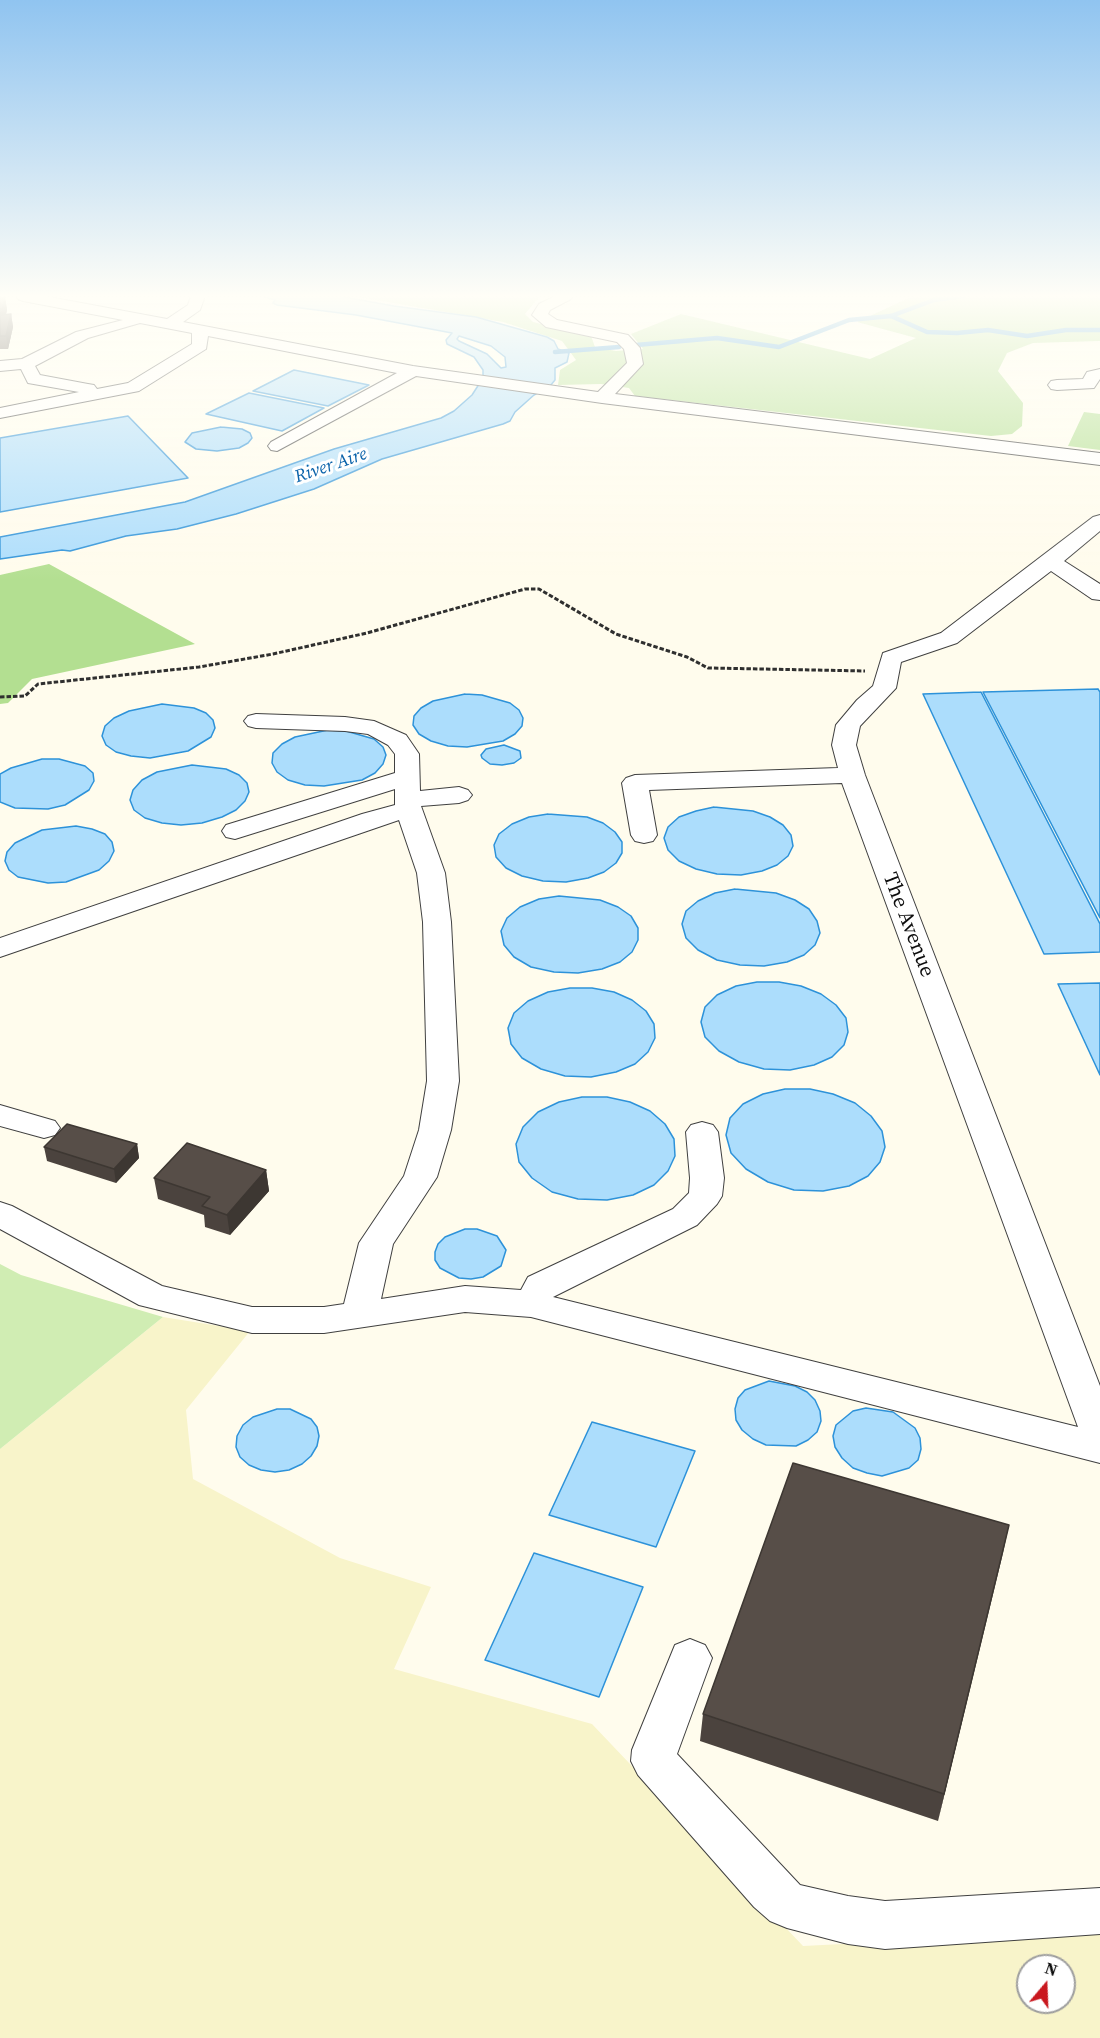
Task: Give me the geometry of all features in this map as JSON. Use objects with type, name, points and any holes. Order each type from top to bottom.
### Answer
[{"type":"street","points":[[91,391],[99,395]]},
{"type":"street","points":[[0,412],[116,391]]},
{"type":"street","points":[[277,446],[377,391]]},
{"type":"street","points":[[555,391],[1100,459]]},
{"type":"street","points":[[602,398],[609,391]]},
{"type":"street","name":"The Avenue","points":[[1100,521],[1052,561],[950,638],[891,658],[884,688],[848,725],[844,745],[852,775],[1100,1436]]},
{"type":"street","points":[[1052,561],[1100,594]]},
{"type":"street","points":[[256,722],[345,724],[374,728],[397,740],[407,754],[408,796],[431,873],[437,922],[443,1081],[435,1130],[420,1177],[376,1243],[359,1315]]},
{"type":"street","points":[[644,834],[635,783],[852,775]]},
{"type":"street","points":[[235,831],[408,796],[459,795]]},
{"type":"street","points":[[0,948],[371,819],[408,796]]},
{"type":"street","points":[[0,1114],[44,1128]]},
{"type":"street","points":[[531,1304],[541,1286],[684,1217],[705,1196],[707,1178],[702,1132]]},
{"type":"street","points":[[0,1214],[152,1296],[252,1320],[324,1320],[465,1299],[531,1304],[1100,1448]]},
{"type":"street","points":[[690,1658],[654,1750],[654,1761],[771,1892],[787,1905],[848,1920],[885,1925],[1100,1911]]},
{"type":"path","points":[[0,697],[25,696],[38,684],[199,666],[273,654],[367,633],[511,591],[525,589],[539,589],[616,634],[687,657],[708,668],[721,670],[888,670]]},
{"type":"shaded area","points":[[163,1317],[250,1331],[186,1410],[193,1479],[340,1558],[431,1587],[394,1669],[592,1724],[803,1946],[1100,1931],[1100,2038],[0,2038],[0,1449]]},
{"type":"green space","points":[[631,391],[1014,391],[1023,403],[1022,426],[1012,434],[991,436],[635,396]]},
{"type":"green space","points":[[1084,412],[1100,414],[1100,450],[1068,446]]},
{"type":"green space","points":[[49,564],[195,644],[32,679],[8,703],[0,704],[0,575]]},
{"type":"green space","points":[[0,1264],[21,1275],[163,1317],[0,1449]]},
{"type":"water","points":[[254,391],[357,391],[328,406]]},
{"type":"water","name":"River Aire","points":[[475,391],[541,391],[515,412],[510,421],[503,424],[382,459],[314,489],[236,514],[177,529],[126,536],[70,551],[62,550],[0,559],[0,537],[185,502],[334,449],[441,418],[454,411]]},
{"type":"water","points":[[249,393],[324,408],[282,431],[206,414]]},
{"type":"water","points":[[128,416],[188,478],[0,512],[0,438]]},
{"type":"water","points":[[221,427],[242,429],[250,433],[252,438],[239,448],[217,451],[196,449],[185,442],[192,433]]},
{"type":"water","points":[[1098,689],[1100,692],[1100,918],[983,692]]},
{"type":"water","points":[[981,692],[1100,924],[1100,952],[1044,954],[923,694]]},
{"type":"water","points":[[465,694],[482,695],[510,703],[519,710],[523,718],[522,726],[515,734],[503,741],[467,747],[448,746],[431,741],[419,734],[413,725],[414,716],[421,708],[433,701]]},
{"type":"water","points":[[162,704],[194,708],[206,713],[213,720],[215,728],[211,737],[188,751],[150,758],[116,752],[106,745],[102,736],[105,726],[114,718],[129,711]]},
{"type":"water","points":[[328,730],[346,731],[374,739],[383,747],[386,755],[383,764],[375,773],[362,780],[324,786],[305,785],[288,780],[277,772],[272,763],[273,753],[282,744],[295,737]]},
{"type":"water","points":[[504,745],[520,751],[521,758],[514,763],[502,765],[490,764],[482,758],[481,755],[486,749]]},
{"type":"water","points":[[42,759],[59,759],[85,766],[93,773],[94,781],[89,790],[65,805],[48,809],[15,808],[0,802],[0,774],[11,768]]},
{"type":"water","points":[[192,765],[226,769],[239,775],[247,783],[249,792],[245,801],[236,810],[222,817],[202,823],[181,825],[145,818],[134,810],[130,800],[133,790],[142,780],[157,772]]},
{"type":"water","points":[[714,807],[753,811],[783,825],[791,835],[793,846],[788,856],[777,865],[741,875],[717,874],[696,869],[679,861],[668,850],[664,838],[668,827],[679,817]]},
{"type":"water","points":[[548,814],[587,817],[603,823],[615,832],[622,842],[622,853],[616,863],[604,872],[566,882],[543,881],[522,876],[506,868],[496,857],[494,845],[499,834],[512,824],[529,817]]},
{"type":"water","points":[[76,826],[105,834],[112,842],[114,851],[109,861],[99,870],[66,882],[48,883],[18,877],[9,870],[5,861],[7,852],[15,843],[42,830]]},
{"type":"water","points":[[735,889],[776,893],[795,900],[809,909],[817,921],[820,933],[815,945],[804,955],[787,962],[764,966],[740,965],[717,960],[698,950],[686,938],[682,924],[686,911],[698,901],[715,893]]},
{"type":"water","points":[[559,896],[600,900],[618,907],[631,916],[638,928],[638,940],[632,952],[620,962],[602,969],[578,973],[554,972],[531,967],[514,957],[504,945],[501,931],[507,918],[520,907],[539,899]]},
{"type":"water","points":[[757,982],[779,982],[801,986],[821,994],[836,1005],[846,1018],[848,1032],[844,1045],[832,1057],[814,1065],[790,1070],[764,1069],[739,1062],[719,1051],[705,1037],[701,1022],[705,1007],[717,995],[736,986]]},
{"type":"water","points":[[1100,983],[1100,1075],[1058,984]]},
{"type":"water","points":[[570,988],[592,988],[614,992],[632,1000],[646,1011],[654,1024],[655,1038],[648,1052],[635,1064],[616,1072],[591,1077],[565,1076],[541,1069],[522,1058],[511,1044],[508,1028],[514,1013],[528,1001],[548,992]]},
{"type":"water","points":[[785,1089],[810,1089],[833,1094],[855,1103],[871,1116],[882,1131],[885,1147],[880,1162],[868,1176],[849,1186],[823,1191],[794,1190],[768,1182],[746,1169],[731,1153],[726,1135],[730,1118],[743,1104],[763,1094]]},
{"type":"water","points":[[582,1097],[607,1097],[630,1102],[650,1111],[665,1124],[674,1139],[675,1156],[668,1171],[654,1185],[633,1195],[607,1200],[578,1199],[552,1192],[532,1178],[519,1162],[516,1144],[523,1127],[538,1112],[559,1102]]},
{"type":"water","points":[[465,1229],[477,1229],[497,1236],[506,1250],[501,1266],[483,1277],[471,1279],[459,1278],[440,1268],[435,1260],[438,1244],[445,1237]]},
{"type":"water","points":[[769,1381],[795,1386],[807,1392],[815,1400],[821,1421],[817,1432],[808,1440],[796,1446],[766,1445],[753,1439],[742,1430],[736,1420],[735,1409],[738,1398],[745,1390]]},
{"type":"water","points":[[866,1408],[893,1412],[915,1428],[920,1438],[921,1449],[918,1460],[909,1468],[882,1476],[853,1468],[842,1458],[835,1447],[833,1436],[836,1425],[853,1411]]},
{"type":"water","points":[[277,1409],[290,1409],[311,1419],[317,1427],[319,1436],[317,1446],[302,1464],[289,1470],[275,1472],[261,1470],[249,1465],[240,1457],[236,1447],[237,1436],[243,1425],[253,1417]]},
{"type":"water","points":[[592,1422],[695,1451],[656,1547],[549,1515]]},
{"type":"water","points":[[534,1553],[643,1587],[599,1697],[485,1660]]},
{"type":"building","points":[[67,1124],[137,1144],[114,1169],[44,1147]]},
{"type":"building","points":[[187,1143],[266,1170],[227,1215],[202,1206],[210,1197],[154,1178]]},
{"type":"building","points":[[793,1463],[1009,1525],[944,1794],[703,1714]]}]
